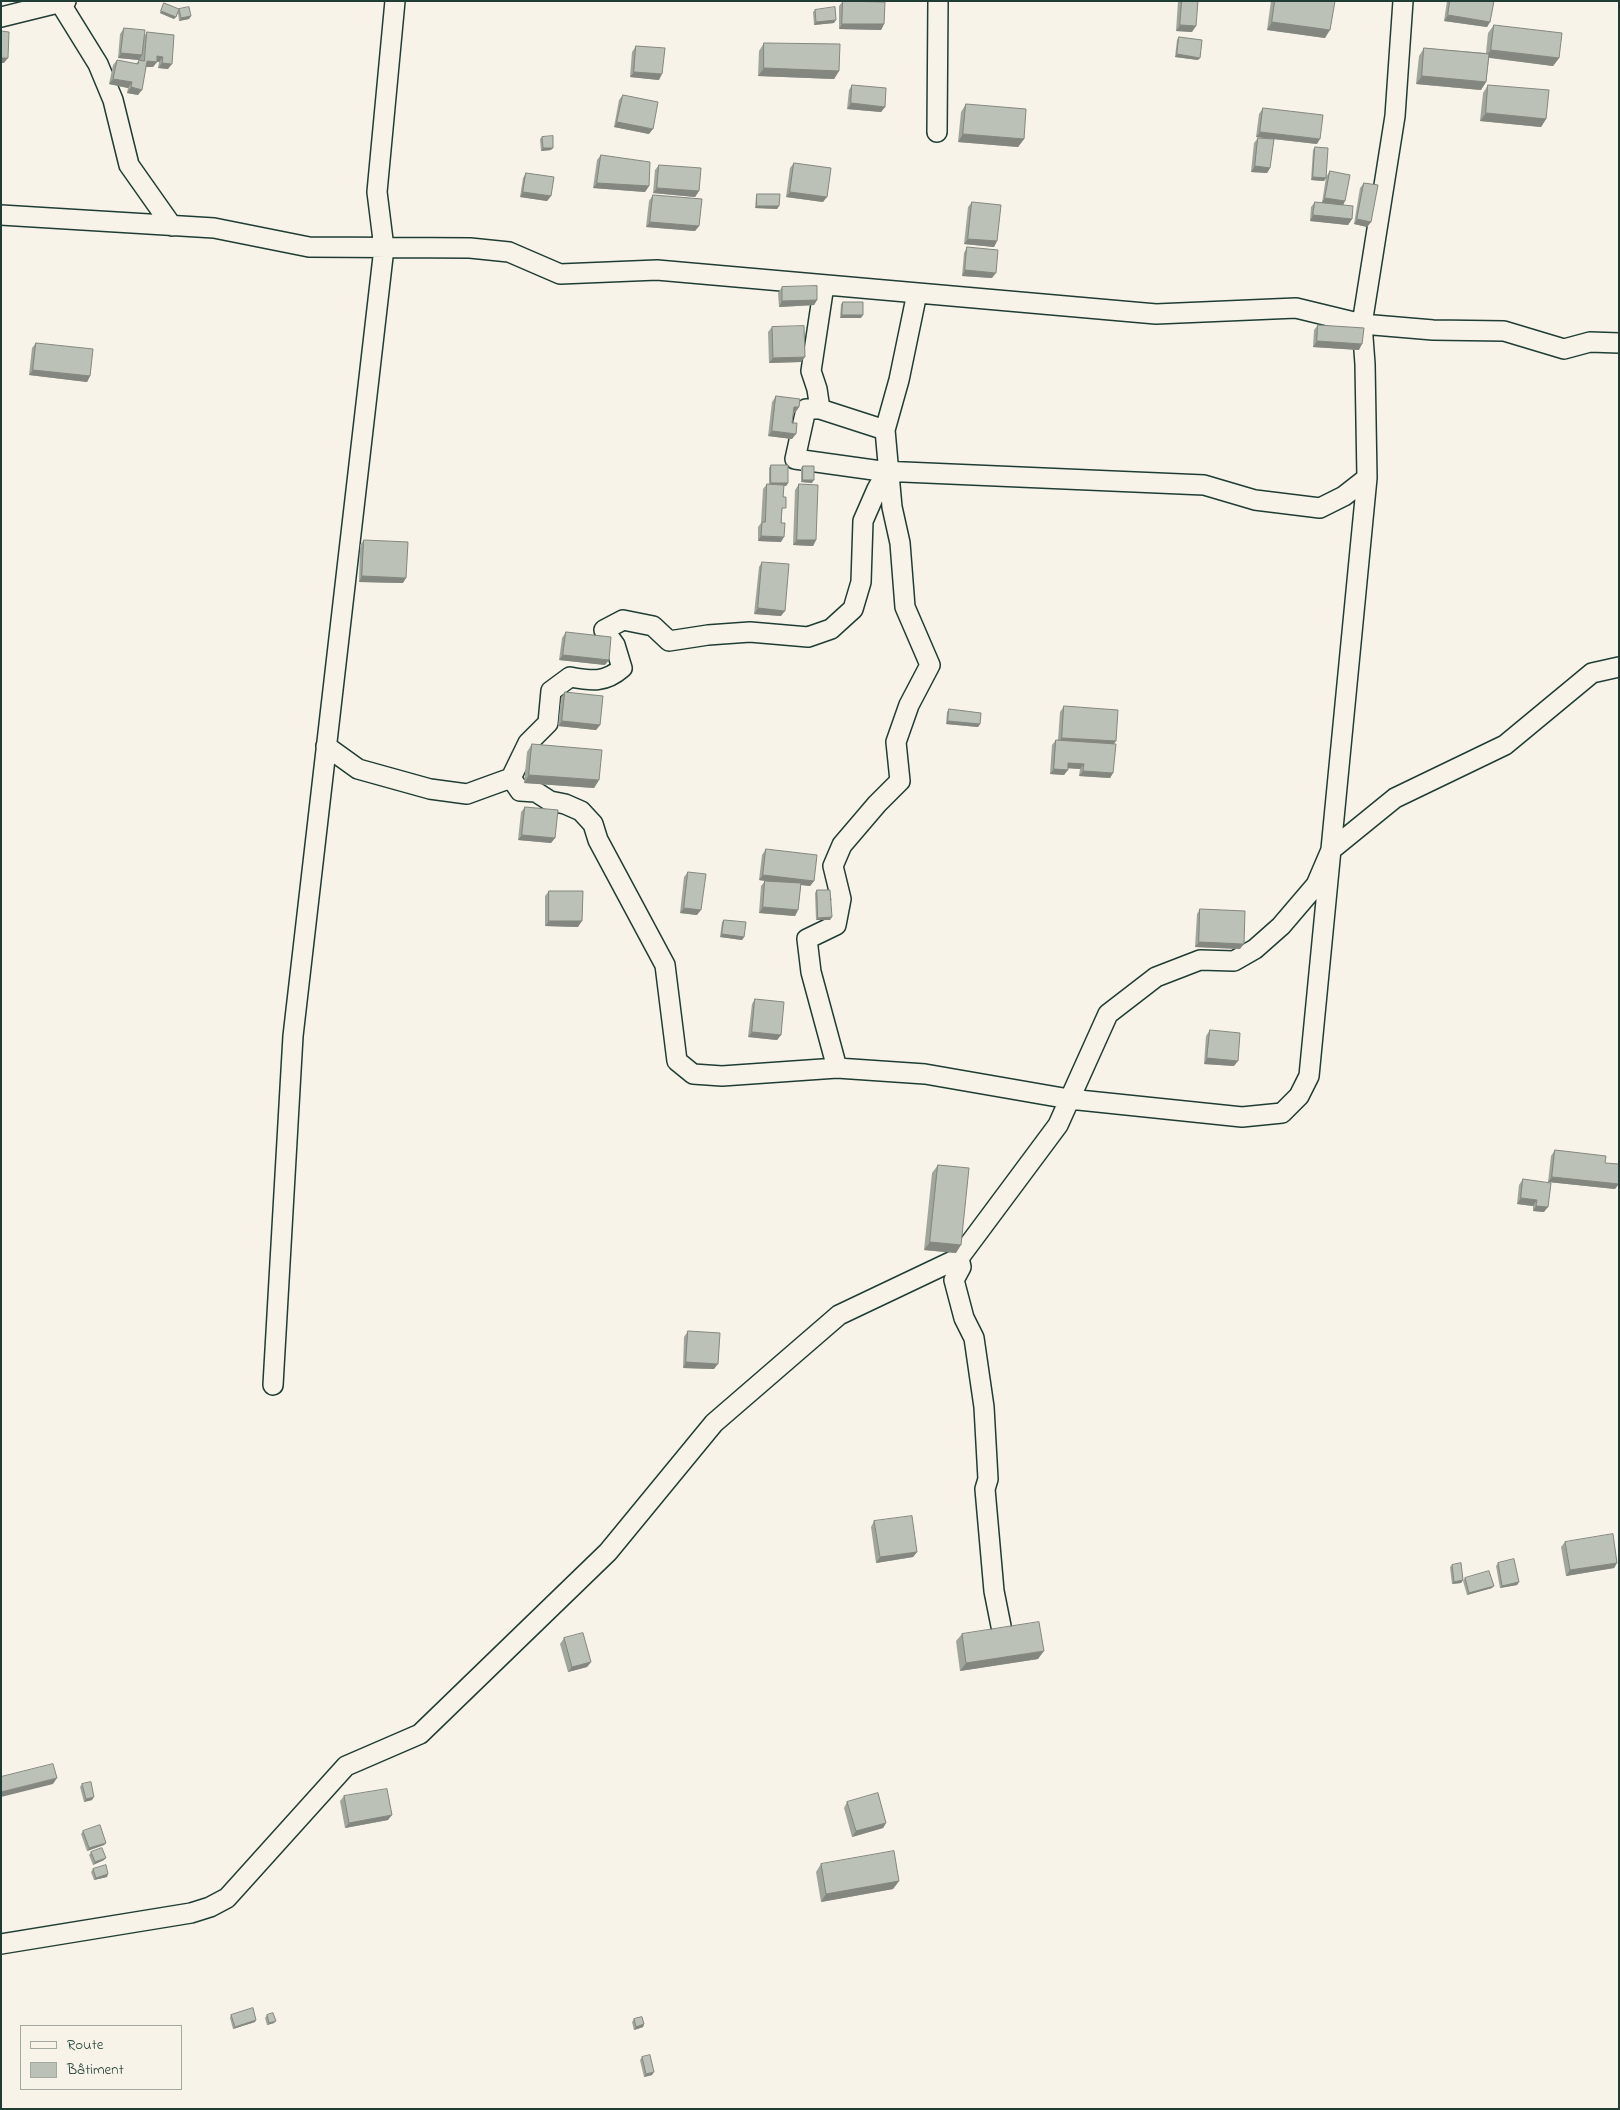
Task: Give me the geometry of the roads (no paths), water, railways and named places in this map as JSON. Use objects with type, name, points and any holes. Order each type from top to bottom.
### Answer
[{"type":"street","points":[[273,1385],[293,1036],[384,248],[377,192],[395,1]]},
{"type":"street","points":[[937,132],[938,1]]},
{"type":"street","points":[[511,778],[520,791],[536,792],[550,801],[565,804],[581,811],[592,824],[598,840],[665,965],[677,1061],[693,1074],[722,1076],[837,1068],[925,1074],[1069,1099],[1242,1117],[1282,1113],[1299,1096],[1309,1076],[1367,478],[1365,364],[1362,324],[1395,116],[1403,1]]},
{"type":"street","points":[[1,17],[62,2],[98,64],[113,100],[129,165],[172,226]]},
{"type":"street","points":[[1,215],[214,228],[309,246],[470,248],[509,252],[560,274],[657,270],[1156,314],[1296,308],[1362,324],[1433,330],[1504,331],[1564,350],[1590,342],[1619,342]]},
{"type":"street","points":[[820,409],[817,389],[811,372],[824,285]]},
{"type":"street","points":[[837,1068],[811,972],[807,939],[836,925],[841,899],[833,866],[842,845],[877,804],[900,781],[896,742],[909,705],[930,665],[905,607],[900,543],[892,507],[885,430],[899,380],[917,293]]},
{"type":"street","points":[[885,430],[820,409],[806,409],[795,459],[888,471],[1204,485],[1255,500],[1320,508],[1344,496],[1367,478]]},
{"type":"street","points":[[326,746],[358,769],[430,789],[467,794],[511,778],[528,743],[548,723],[551,691],[570,677],[590,680],[610,678],[622,668],[615,645],[604,630],[623,620],[653,626],[669,641],[708,635],[750,632],[808,637],[831,629],[853,609],[861,582],[863,521],[877,489],[888,471]]},
{"type":"street","points":[[1,1944],[191,1914],[227,1898],[346,1766],[420,1734],[608,1552],[714,1423],[838,1315],[959,1258],[1058,1125],[1108,1014],[1156,978],[1200,960],[1234,961],[1255,948],[1281,926],[1316,885],[1331,850],[1395,798],[1505,745],[1592,673],[1619,667]]},
{"type":"street","points":[[959,1258],[961,1267],[954,1280],[964,1318],[974,1338],[981,1380],[988,1479],[985,1489],[994,1591],[1001,1626]]}]
